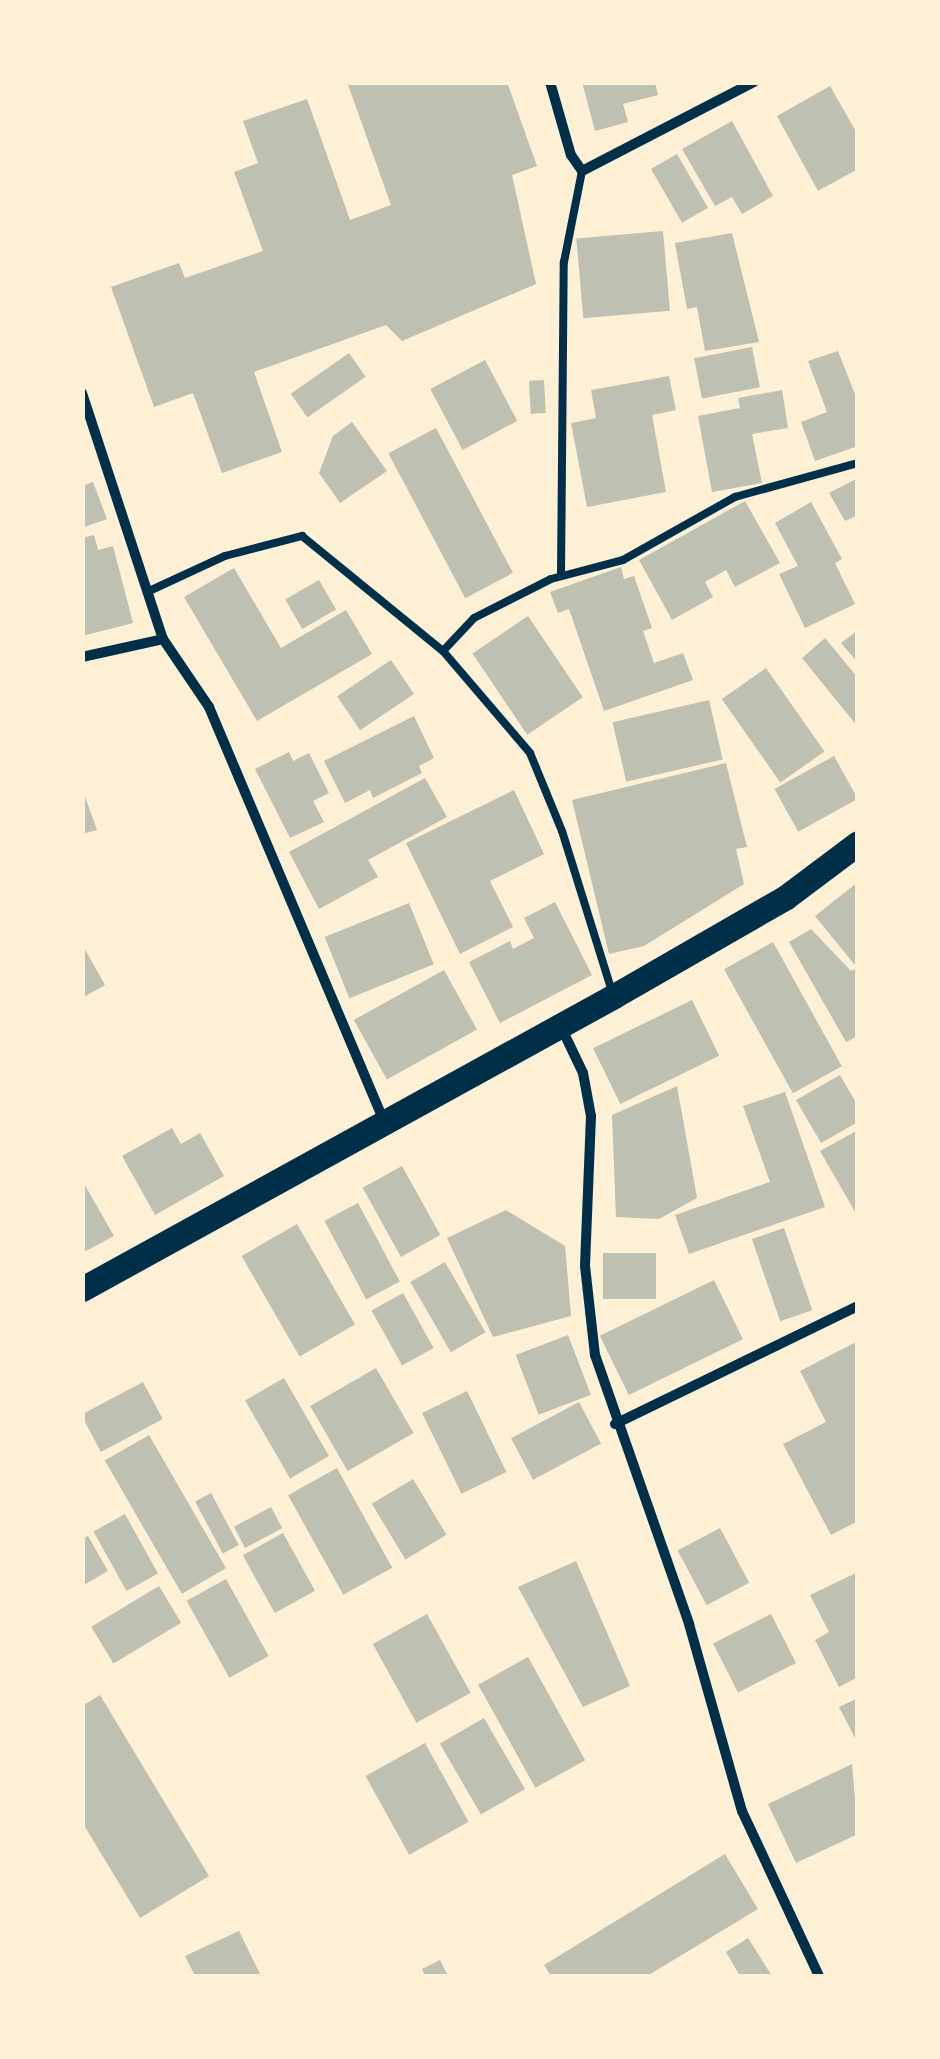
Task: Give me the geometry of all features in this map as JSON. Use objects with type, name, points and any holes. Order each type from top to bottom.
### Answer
[{"type":"main road","points":[[82,1289],[614,996],[786,897],[858,843]]},
{"type":"street","points":[[550,82],[571,155],[582,170],[754,82]]},
{"type":"street","points":[[82,393],[163,639],[209,707],[386,1124]]},
{"type":"street","points":[[82,656],[163,639]]},
{"type":"street","points":[[561,1026],[583,1073],[590,1116],[586,1266],[596,1355],[615,1424],[689,1624],[742,1811],[818,1976]]},
{"type":"street","points":[[615,1424],[858,1306]]},
{"type":"lane","points":[[560,575],[564,262],[582,170]]},
{"type":"lane","points":[[443,651],[474,618],[560,575],[623,560],[736,497],[858,463]]},
{"type":"lane","points":[[147,592],[225,556],[302,536],[443,651],[530,753],[562,831],[614,996]]},
{"type":"building","points":[[347,82],[507,82],[537,166],[512,175],[536,284],[402,341],[386,325],[254,372],[282,452],[222,473],[193,393],[154,407],[111,287],[179,263],[185,278],[263,251],[234,172],[258,163],[243,121],[307,99],[350,220],[391,205]]},
{"type":"building","points":[[582,82],[655,82],[658,95],[623,104],[628,122],[595,131]]},
{"type":"building","points":[[830,86],[858,135],[858,169],[818,191],[777,116]]},
{"type":"building","points":[[732,121],[773,196],[742,214],[732,197],[715,206],[682,149]]},
{"type":"building","points":[[677,154],[708,208],[682,223],[651,169]]},
{"type":"building","points":[[663,231],[670,311],[583,318],[576,239]]},
{"type":"building","points":[[732,233],[759,342],[705,351],[697,307],[687,309],[675,243]]},
{"type":"building","points":[[752,347],[760,387],[702,399],[694,358]]},
{"type":"building","points":[[838,351],[858,402],[858,446],[815,461],[801,422],[827,412],[808,361]]},
{"type":"building","points":[[349,353],[366,377],[307,417],[291,394]]},
{"type":"building","points":[[485,360],[517,421],[463,450],[430,389]]},
{"type":"building","points":[[669,376],[676,410],[652,415],[666,492],[587,507],[571,423],[596,418],[591,390]]},
{"type":"building","points":[[544,380],[546,413],[531,414],[529,381]]},
{"type":"building","points":[[782,390],[788,428],[752,434],[762,483],[712,492],[698,416],[740,408],[738,398]]},
{"type":"building","points":[[352,422],[387,471],[340,503],[319,473],[333,436]]},
{"type":"building","points":[[436,428],[513,573],[465,598],[388,453]]},
{"type":"building","points":[[858,478],[858,515],[845,521],[829,493]]},
{"type":"building","points":[[93,482],[107,519],[82,528],[82,486]]},
{"type":"building","points":[[745,501],[780,563],[735,587],[726,570],[705,582],[713,597],[672,620],[639,560]]},
{"type":"building","points":[[811,502],[842,559],[835,563],[855,604],[805,628],[779,574],[798,566],[775,523]]},
{"type":"building","points":[[94,535],[98,550],[113,546],[133,623],[82,636],[82,538]]},
{"type":"building","points":[[621,567],[624,579],[634,576],[652,628],[643,631],[654,663],[683,653],[693,680],[604,711],[569,609],[558,613],[550,592]]},
{"type":"building","points":[[234,568],[281,648],[346,610],[372,654],[257,721],[184,597]]},
{"type":"building","points":[[319,580],[336,609],[302,629],[285,600]]},
{"type":"building","points":[[528,616],[583,697],[527,735],[472,653]]},
{"type":"building","points":[[858,630],[858,663],[841,643]]},
{"type":"building","points":[[825,638],[858,678],[858,727],[802,658]]},
{"type":"building","points":[[391,660],[414,694],[360,730],[337,696]]},
{"type":"building","points":[[766,668],[825,752],[780,783],[722,699]]},
{"type":"building","points":[[709,700],[723,759],[626,782],[613,722]]},
{"type":"building","points":[[414,716],[434,758],[419,766],[422,773],[373,798],[370,790],[345,803],[324,761]]},
{"type":"building","points":[[289,752],[293,761],[309,753],[329,793],[313,801],[324,822],[290,838],[255,769]]},
{"type":"building","points":[[834,756],[858,799],[798,832],[775,789]]},
{"type":"building","points":[[726,763],[747,847],[736,849],[744,884],[644,946],[609,954],[572,800]]},
{"type":"building","points":[[425,778],[447,817],[368,860],[378,877],[319,909],[289,852]]},
{"type":"building","points":[[82,788],[97,830],[82,834]]},
{"type":"building","points":[[514,790],[544,854],[490,881],[513,927],[460,954],[406,843]]},
{"type":"building","points":[[858,882],[858,962],[854,964],[815,916]]},
{"type":"building","points":[[555,902],[592,975],[500,1023],[469,962],[510,941],[513,949],[534,938],[524,918]]},
{"type":"building","points":[[409,903],[434,964],[349,998],[325,937]]},
{"type":"building","points":[[811,929],[851,971],[858,968],[858,1036],[846,1042],[789,942]]},
{"type":"building","points":[[773,942],[842,1066],[793,1093],[724,969]]},
{"type":"building","points":[[82,944],[105,985],[82,998]]},
{"type":"building","points":[[444,970],[477,1029],[387,1079],[354,1020]]},
{"type":"building","points":[[692,1000],[719,1056],[620,1104],[593,1048]]},
{"type":"building","points":[[840,1075],[858,1106],[858,1122],[821,1143],[796,1100]]},
{"type":"building","points":[[677,1086],[697,1198],[659,1219],[616,1217],[612,1115]]},
{"type":"building","points":[[785,1092],[825,1207],[689,1254],[675,1215],[770,1182],[743,1106]]},
{"type":"building","points":[[172,1128],[181,1144],[200,1133],[224,1176],[155,1215],[122,1156]]},
{"type":"building","points":[[858,1130],[858,1217],[820,1151]]},
{"type":"building","points":[[402,1166],[440,1235],[401,1257],[363,1188]]},
{"type":"building","points":[[82,1180],[114,1236],[82,1253]]},
{"type":"building","points":[[358,1203],[400,1282],[366,1299],[324,1221]]},
{"type":"building","points":[[506,1210],[565,1246],[571,1316],[493,1337],[447,1238]]},
{"type":"building","points":[[297,1224],[355,1324],[300,1356],[242,1256]]},
{"type":"building","points":[[784,1228],[812,1310],[780,1321],[752,1239]]},
{"type":"building","points":[[603,1253],[656,1253],[656,1299],[603,1299]]},
{"type":"building","points":[[445,1262],[486,1332],[451,1352],[410,1282]]},
{"type":"building","points":[[714,1280],[743,1339],[629,1395],[600,1336]]},
{"type":"building","points":[[403,1293],[434,1348],[402,1366],[372,1310]]},
{"type":"building","points":[[568,1335],[591,1395],[539,1415],[516,1355]]},
{"type":"building","points":[[858,1341],[858,1521],[831,1535],[783,1444],[826,1422],[800,1371]]},
{"type":"building","points":[[376,1368],[414,1433],[348,1471],[310,1406]]},
{"type":"building","points":[[284,1378],[329,1456],[290,1478],[245,1400]]},
{"type":"building","points":[[143,1382],[163,1419],[101,1452],[82,1414]]},
{"type":"building","points":[[467,1391],[506,1472],[462,1494],[422,1413]]},
{"type":"building","points":[[579,1402],[601,1443],[533,1480],[511,1438]]},
{"type":"building","points":[[149,1435],[226,1568],[182,1594],[105,1460]]},
{"type":"building","points":[[337,1468],[392,1568],[343,1595],[288,1495]]},
{"type":"building","points":[[413,1479],[446,1535],[405,1559],[372,1504]]},
{"type":"building","points":[[211,1493],[239,1545],[223,1554],[195,1501]]},
{"type":"building","points":[[271,1507],[282,1528],[245,1548],[234,1527]]},
{"type":"building","points":[[125,1514],[158,1573],[126,1591],[94,1531]]},
{"type":"building","points":[[720,1528],[749,1583],[707,1605],[678,1551]]},
{"type":"building","points":[[283,1533],[315,1591],[275,1613],[243,1555]]},
{"type":"building","points":[[88,1536],[108,1571],[82,1586],[82,1539]]},
{"type":"building","points":[[576,1561],[630,1686],[583,1707],[518,1587]]},
{"type":"building","points":[[858,1572],[858,1677],[839,1687],[815,1640],[829,1632],[810,1595]]},
{"type":"building","points":[[226,1579],[269,1656],[229,1678],[187,1601]]},
{"type":"building","points":[[159,1586],[181,1623],[113,1664],[91,1627]]},
{"type":"building","points":[[427,1614],[471,1693],[416,1723],[373,1644]]},
{"type":"building","points":[[771,1614],[796,1663],[738,1693],[713,1644]]},
{"type":"building","points":[[528,1657],[585,1760],[535,1788],[478,1685]]},
{"type":"building","points":[[100,1695],[209,1876],[140,1918],[82,1822],[82,1706]]},
{"type":"building","points":[[858,1698],[858,1744],[839,1707]]},
{"type":"building","points":[[484,1718],[525,1789],[481,1815],[440,1744]]},
{"type":"building","points":[[425,1743],[469,1822],[409,1855],[366,1776]]},
{"type":"building","points":[[852,1764],[858,1834],[796,1863],[768,1804]]},
{"type":"building","points":[[725,1854],[758,1909],[647,1976],[551,1976],[544,1965]]},
{"type":"building","points":[[239,1931],[261,1976],[195,1976],[185,1956]]},
{"type":"building","points":[[748,1938],[772,1976],[740,1976],[726,1952]]},
{"type":"building","points":[[440,1960],[448,1976],[425,1976],[422,1969]]}]
